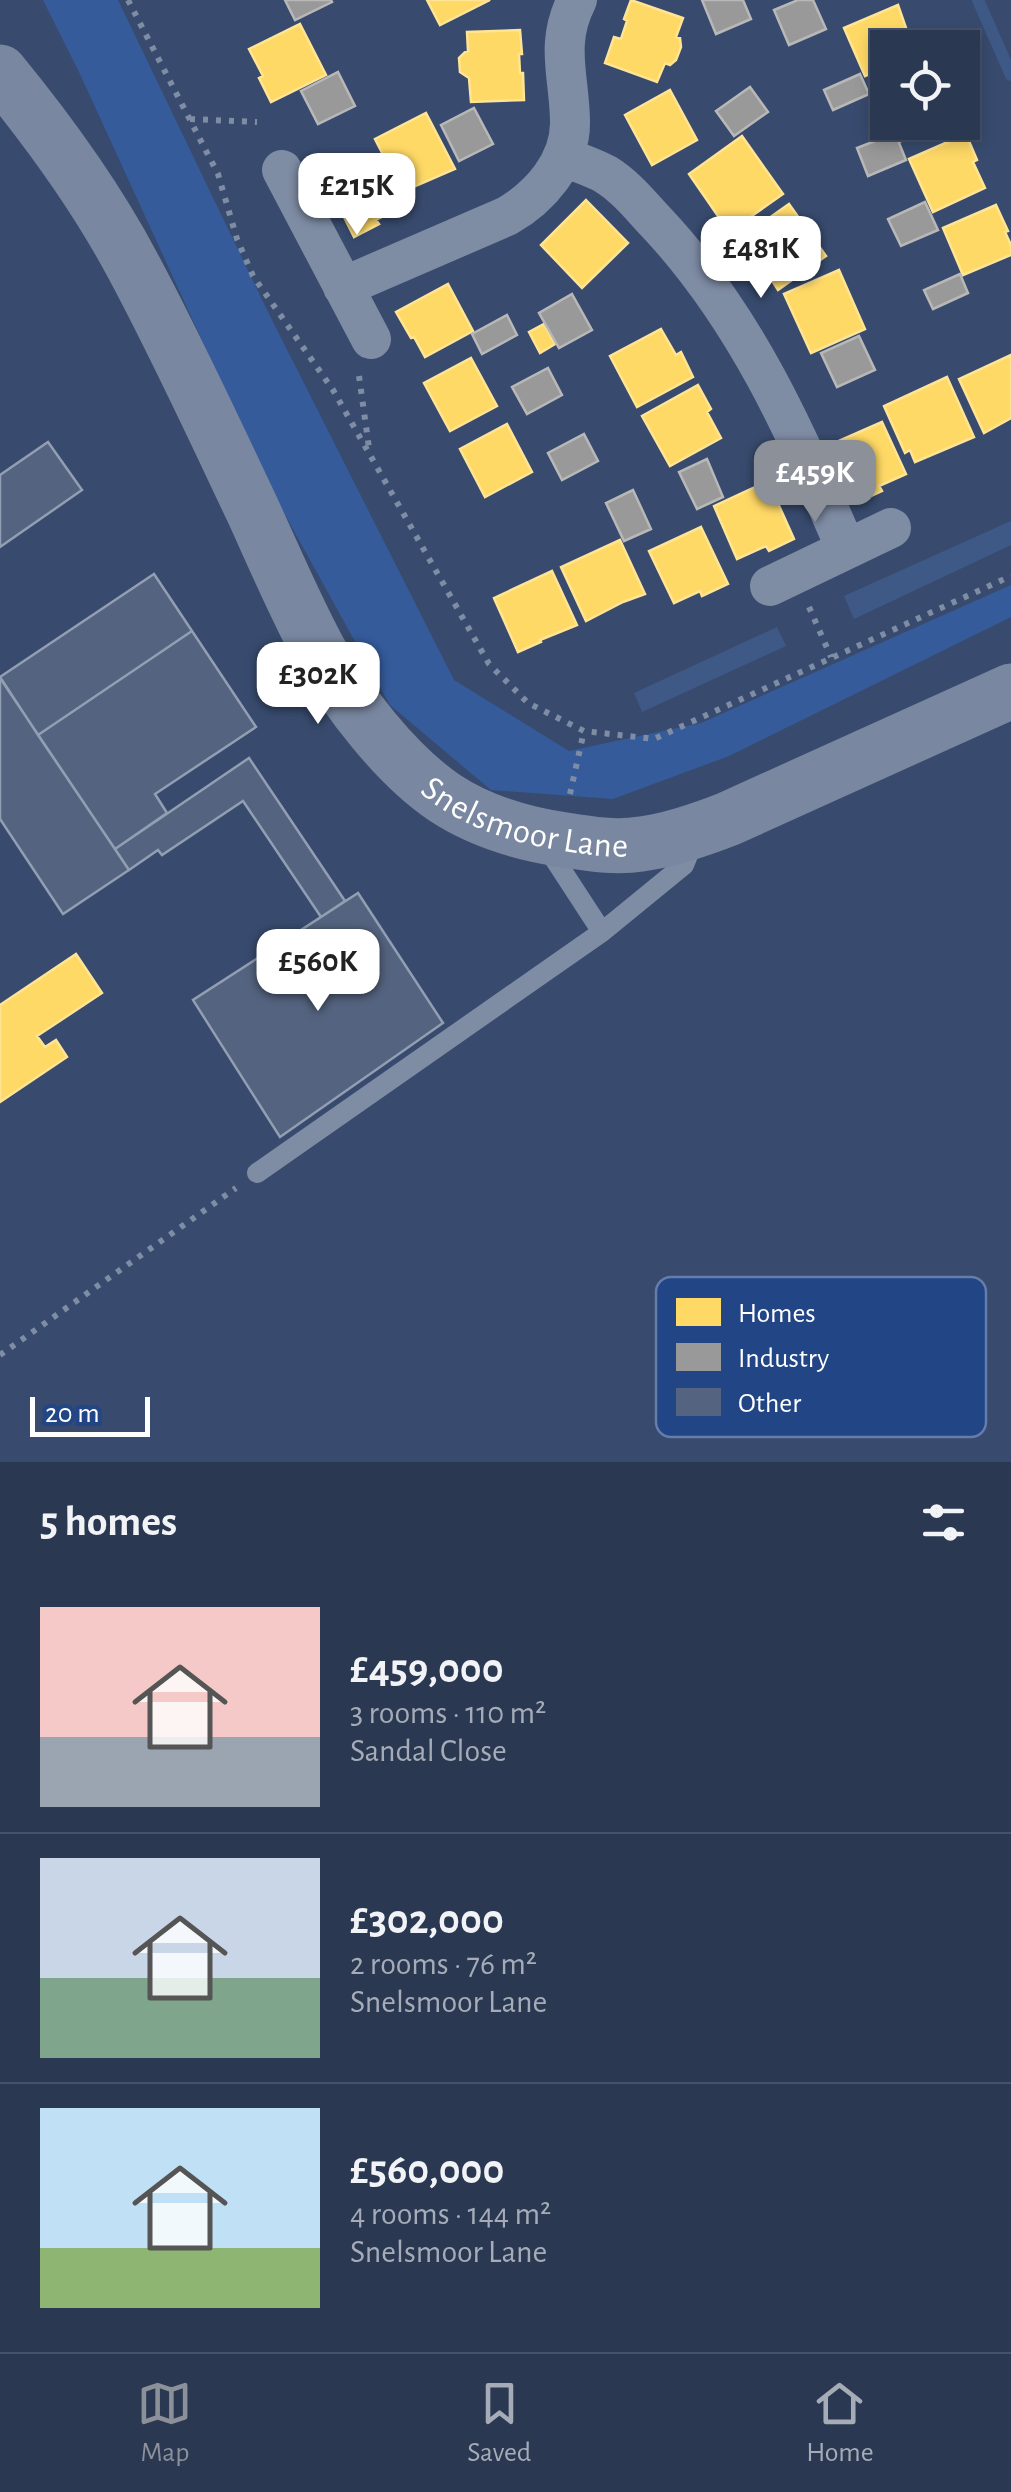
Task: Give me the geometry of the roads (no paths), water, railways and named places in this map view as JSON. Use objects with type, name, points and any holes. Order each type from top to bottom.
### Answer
[{"type":"street","points":[[344,287],[519,210],[544,186],[567,148],[570,122],[563,48],[577,0]]},
{"type":"street","name":"Snelsmoor Lane","points":[[0,72],[44,126],[133,265],[318,650],[383,742],[445,798],[492,821],[550,838],[596,845],[640,844],[697,831],[1011,691]]},
{"type":"street","points":[[563,157],[603,173],[622,187],[708,284],[770,382],[846,549]]},
{"type":"street","points":[[282,170],[344,287],[364,354]]},
{"type":"street","points":[[782,580],[891,528]]},
{"type":"lane","points":[[257,1173],[602,932],[684,864],[697,831]]},
{"type":"lane","points":[[550,838],[602,932]]},
{"type":"waterway","points":[[978,0],[1011,75]]}]
